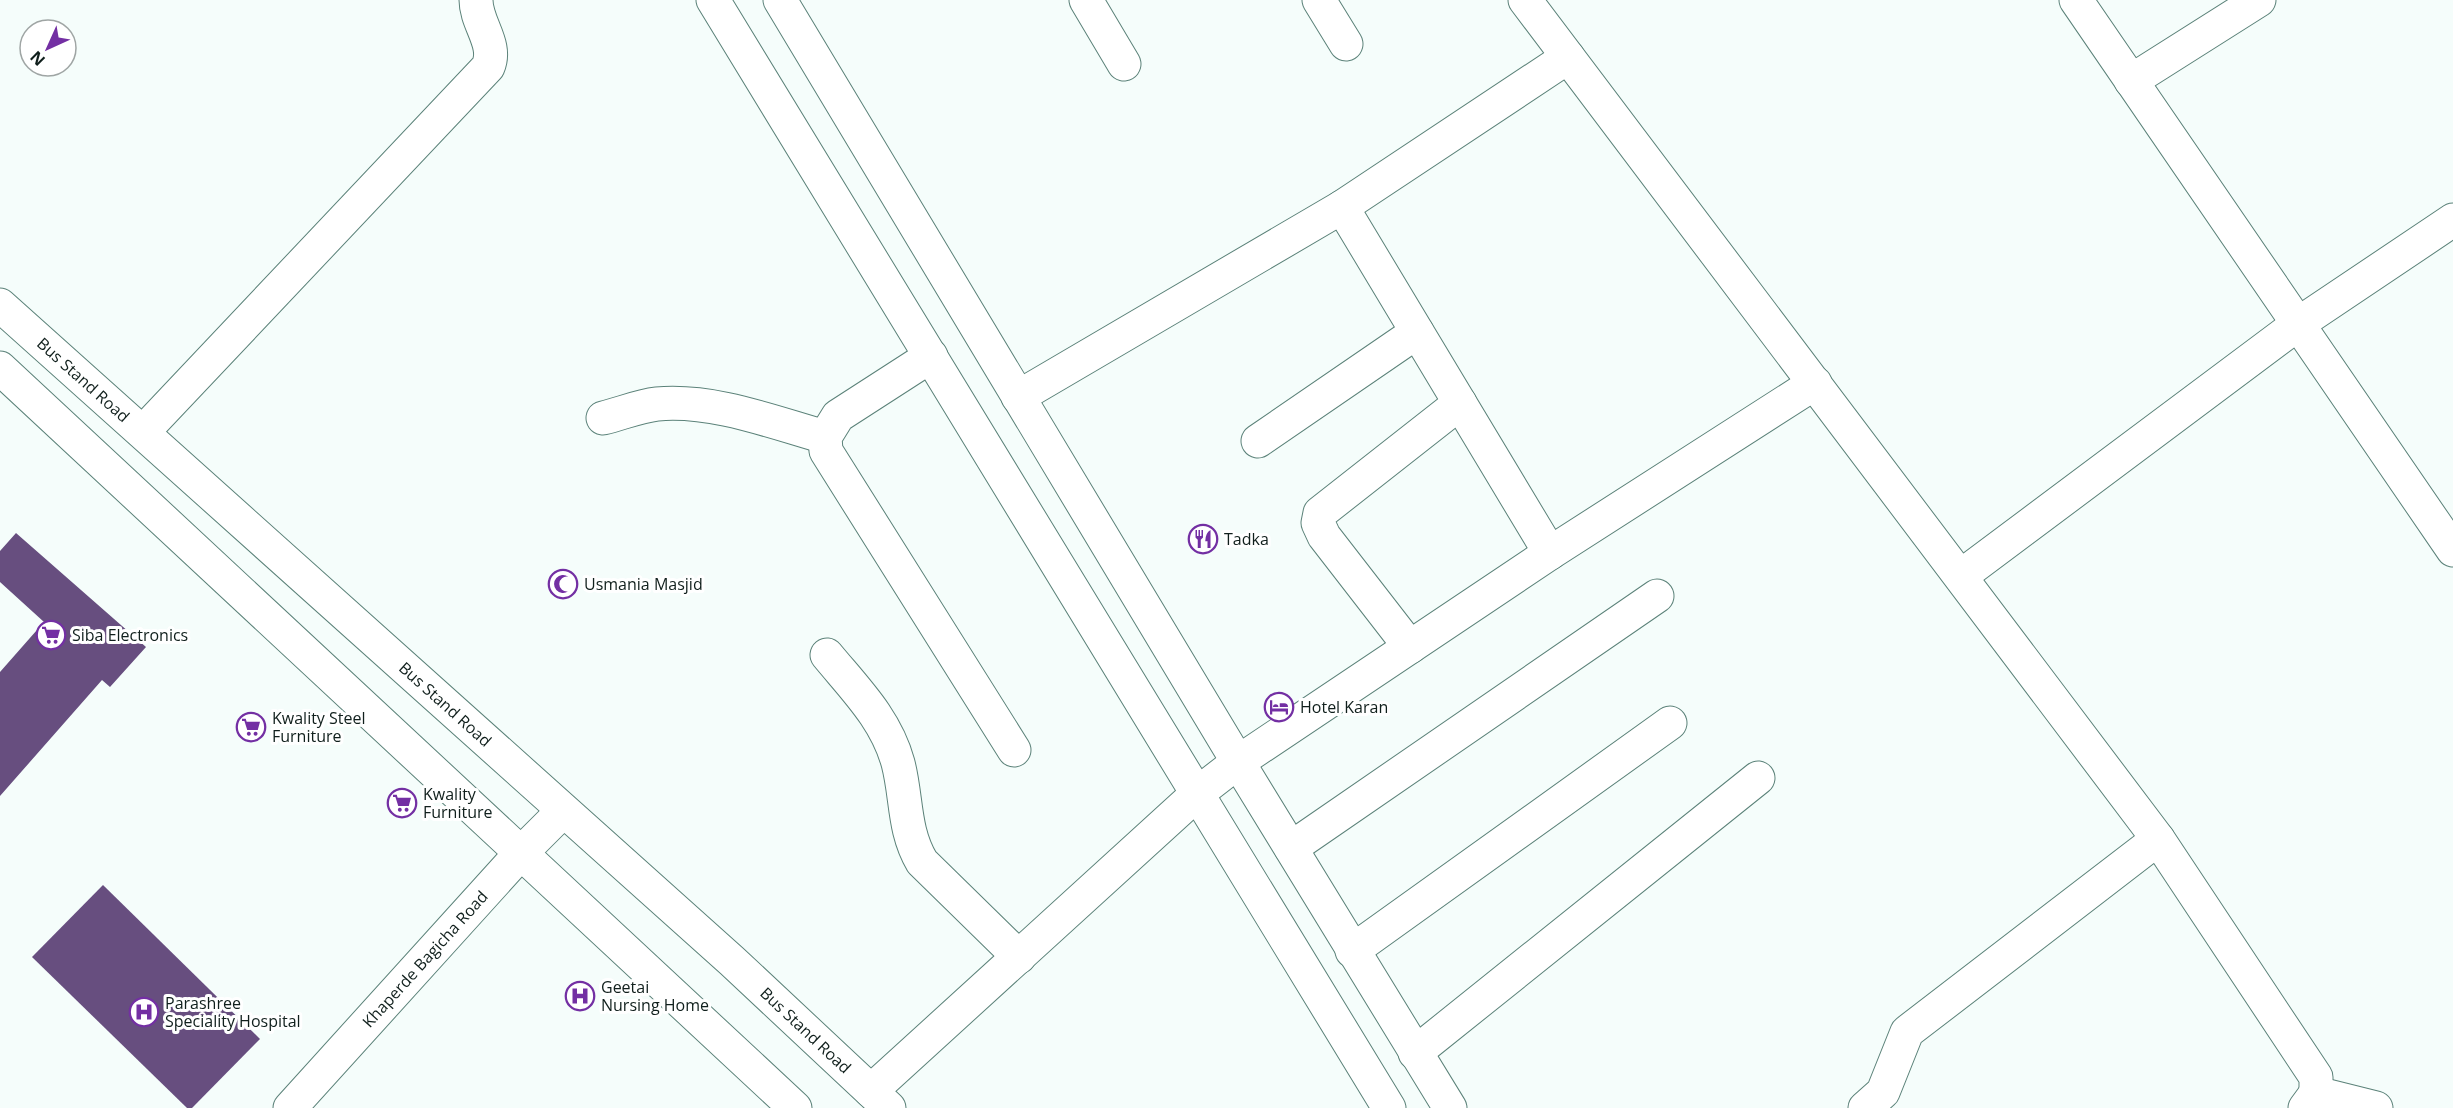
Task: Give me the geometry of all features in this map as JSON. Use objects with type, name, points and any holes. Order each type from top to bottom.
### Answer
[{"type":"street","points":[[143,432],[488,67],[492,58],[491,50],[477,15],[477,0]]},
{"type":"street","points":[[713,0],[1389,1108]]},
{"type":"street","points":[[780,0],[1352,951],[1450,1108]]},
{"type":"street","points":[[1086,0],[1124,64]]},
{"type":"street","points":[[1319,0],[1346,44]]},
{"type":"street","points":[[1525,0],[2158,839],[2316,1077],[2310,1101],[2376,1108]]},
{"type":"street","points":[[2076,0],[2453,550]]},
{"type":"street","points":[[2131,81],[2259,0]]},
{"type":"street","points":[[1018,398],[1342,207],[1568,57]]},
{"type":"street","points":[[1342,207],[1550,553]]},
{"type":"street","points":[[1961,576],[2298,324],[2453,220]]},
{"type":"street","name":"Bus Stand Road","points":[[0,305],[732,961],[880,1100]]},
{"type":"street","points":[[1258,441],[1417,332]]},
{"type":"street","points":[[931,356],[838,416],[825,437],[826,451],[1014,750]]},
{"type":"street","points":[[0,368],[788,1106]]},
{"type":"street","points":[[880,1100],[1019,957],[1198,793],[1238,762],[1550,553],[1815,383]]},
{"type":"street","points":[[603,418],[656,404],[696,405],[751,416],[825,437]]},
{"type":"street","points":[[1410,647],[1324,536],[1318,523],[1320,513],[1460,404]]},
{"type":"street","points":[[1291,848],[1657,596]]},
{"type":"street","points":[[827,655],[880,718],[898,764],[908,831],[922,862],[1019,957]]},
{"type":"street","points":[[1352,951],[1670,723]]},
{"type":"street","points":[[1415,1053],[1758,778]]},
{"type":"street","name":"Khaperde Bagicha Road","points":[[290,1108],[520,854],[562,811]]},
{"type":"street","points":[[1864,1108],[1883,1092],[1907,1032],[2158,839]]},
{"type":"building","points":[[16,533],[146,647],[110,687],[102,680],[0,796],[0,672],[44,622],[0,582],[0,551]]},
{"type":"building","points":[[103,885],[260,1039],[192,1108],[187,1108],[32,957]]},
{"type":"place","name":"Tadka","points":[[1203,539]]},
{"type":"place","name":"Usmania Masjid","points":[[563,584]]},
{"type":"place","name":"Siba Electronics","points":[[51,635]]},
{"type":"place","name":"Hotel Karan","points":[[1279,707]]},
{"type":"place","name":"Kwality Steel Furniture","points":[[251,727]]},
{"type":"place","name":"Kwality Furniture","points":[[402,803]]},
{"type":"place","name":"Geetai Nursing Home","points":[[580,996]]},
{"type":"place","name":"Parashree Speciality Hospital","points":[[144,1012]]}]
